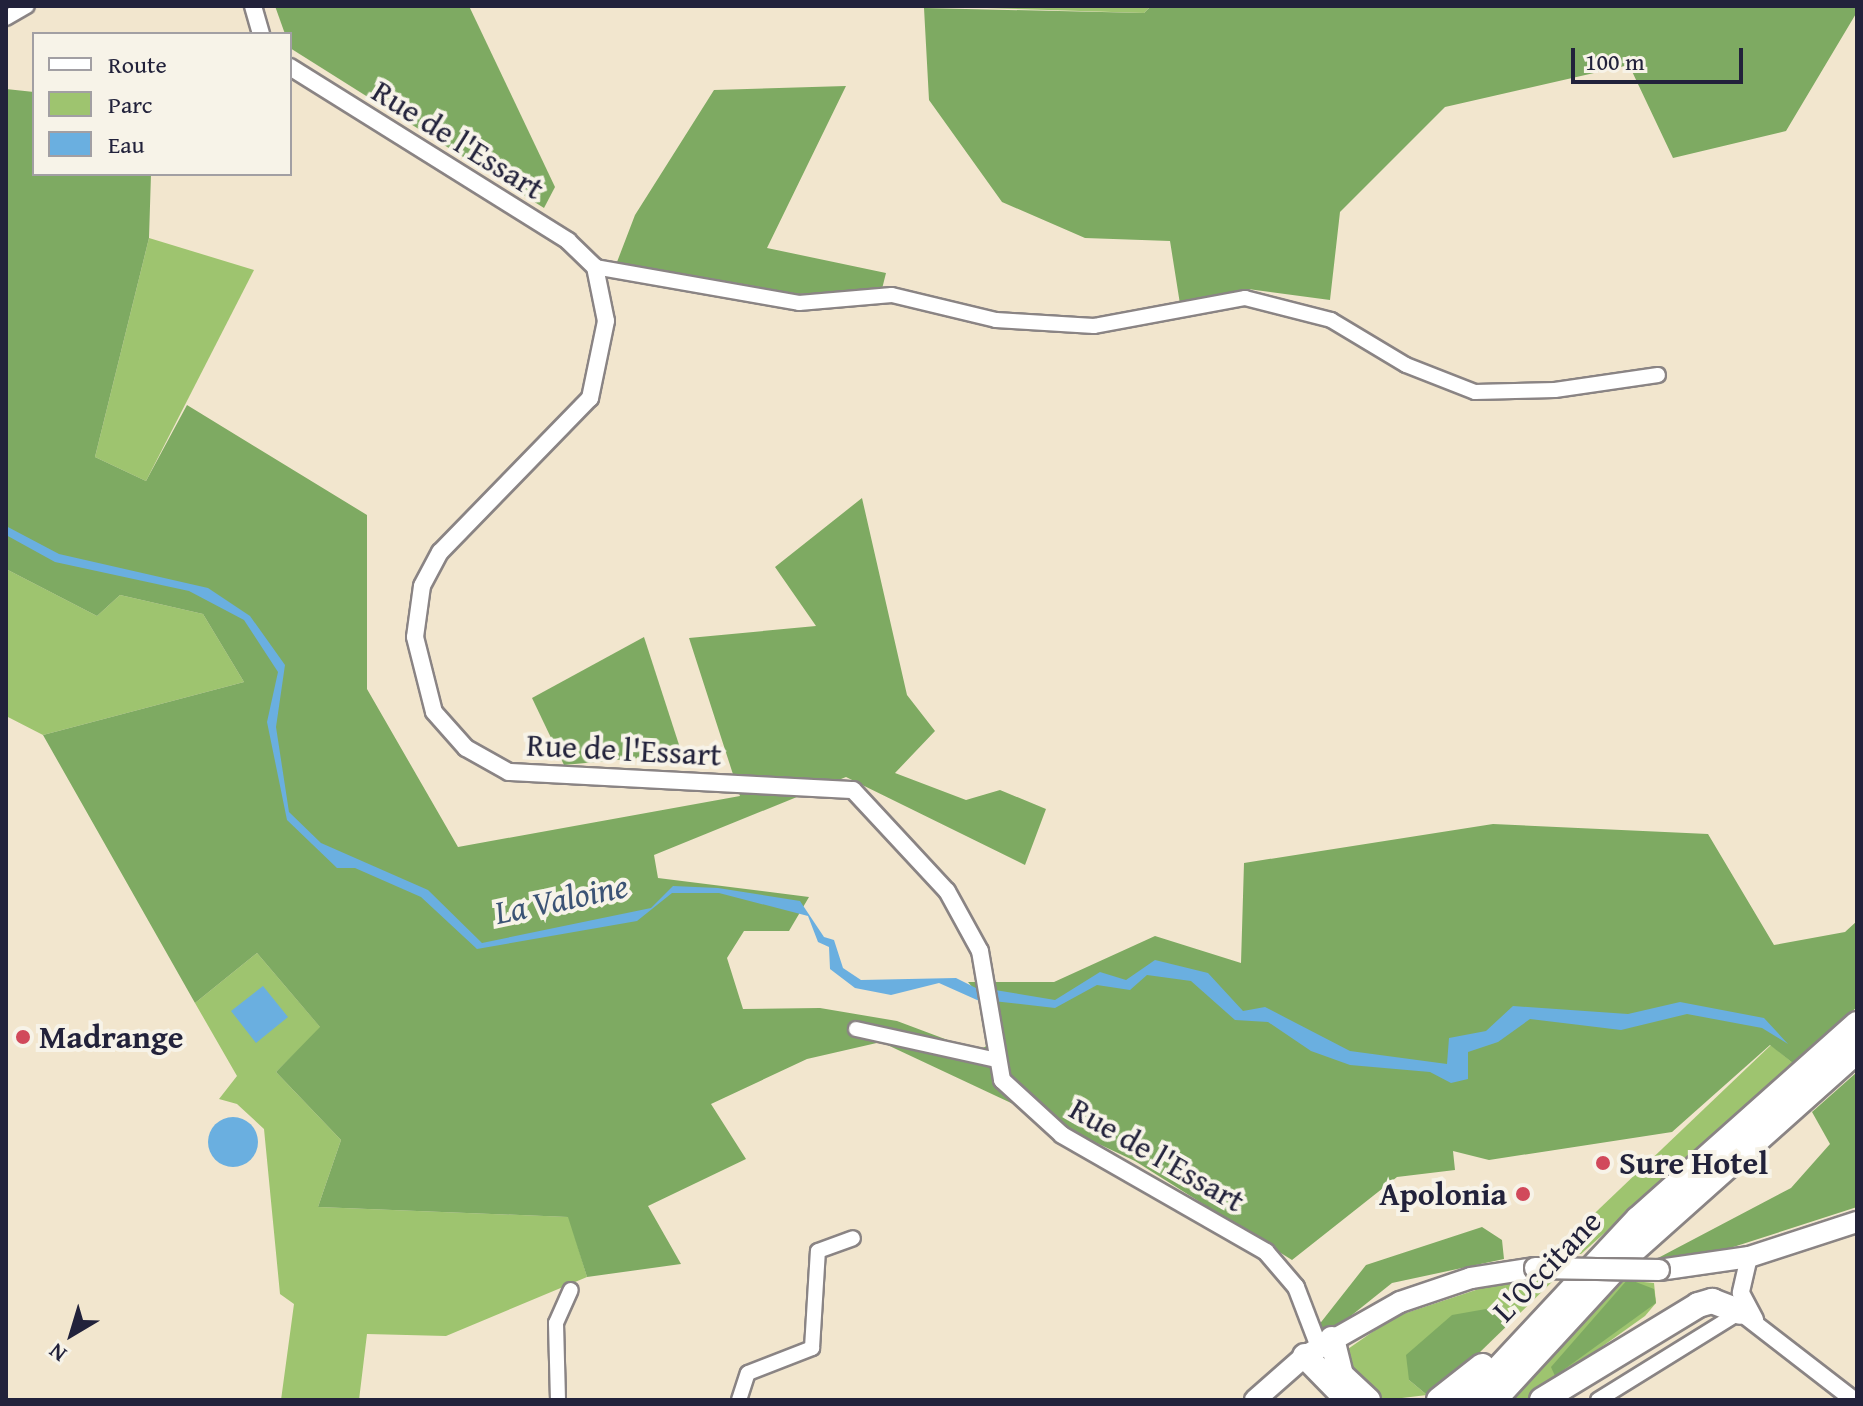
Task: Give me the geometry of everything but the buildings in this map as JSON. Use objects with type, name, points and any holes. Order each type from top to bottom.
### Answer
[{"type":"highway","name":"L'Occitane","points":[[1469,1400],[1534,1325],[1638,1219],[1857,1024]]},
{"type":"highway","name":"L'Occitane","points":[[1494,1400],[1627,1256],[1857,1051]]},
{"type":"highway","points":[[1542,1400],[1698,1305],[1712,1301],[1740,1312]]},
{"type":"highway","points":[[1439,1400],[1534,1325]]},
{"type":"highway","points":[[1319,1347],[1347,1400]]},
{"type":"highway","points":[[1319,1347],[1341,1375],[1368,1400]]},
{"type":"main road","points":[[1255,1400],[1319,1347],[1438,1287],[1535,1268],[1675,1269],[1749,1257],[1857,1222]]},
{"type":"street","points":[[6,18],[27,6]]},
{"type":"street","points":[[253,6],[260,32]]},
{"type":"street","name":"Rue de l'Essart","points":[[292,68],[568,241],[595,267],[606,321],[590,398],[440,552],[422,586],[415,637],[434,712],[466,748],[509,772],[853,790],[947,891],[980,951],[989,987],[993,1059],[1023,1104],[1062,1135],[1266,1252],[1296,1287],[1319,1347]]},
{"type":"street","points":[[595,267],[799,303],[892,295],[996,320],[1094,326],[1245,298],[1331,320],[1406,365],[1475,392],[1555,390],[1658,375]]},
{"type":"street","points":[[856,1029],[993,1059]]},
{"type":"street","points":[[739,1400],[748,1373],[812,1348],[818,1251],[853,1238]]},
{"type":"street","points":[[1749,1257],[1741,1293],[1768,1336]]},
{"type":"street","points":[[558,1400],[556,1323],[571,1290]]},
{"type":"street","points":[[1598,1400],[1740,1312],[1854,1400]]},
{"type":"green space","points":[[275,6],[469,6],[555,187],[544,208],[292,49],[292,32],[284,32]]},
{"type":"green space","points":[[924,6],[1151,6],[1144,13]]},
{"type":"green space","points":[[1151,6],[1857,6],[1857,12],[1786,131],[1673,158],[1629,65],[1445,107],[1340,212],[1330,300],[1248,289],[1180,304],[1170,241],[1085,238],[1002,202],[929,100],[924,8],[1144,13]]},
{"type":"green space","points":[[846,86],[767,248],[886,273],[882,289],[799,294],[617,262],[635,215],[714,90]]},
{"type":"green space","points":[[6,89],[32,92],[32,176],[151,176],[149,238],[95,457],[146,481],[187,405],[367,515],[367,689],[458,847],[740,796],[689,638],[816,626],[775,567],[862,498],[907,695],[935,731],[895,773],[966,800],[1000,790],[1046,809],[1025,865],[846,777],[654,855],[658,878],[809,897],[789,931],[744,931],[727,958],[743,1009],[820,1008],[897,1021],[977,1051],[998,1040],[996,1016],[968,982],[1054,982],[1155,936],[1241,963],[1244,863],[1493,824],[1708,834],[1774,945],[1845,932],[1857,921],[1857,1007],[1794,1064],[1770,1045],[1672,1132],[1489,1160],[1453,1151],[1455,1170],[1397,1177],[1292,1260],[1135,1161],[881,1042],[807,1059],[711,1104],[746,1159],[648,1206],[681,1264],[587,1277],[568,1217],[318,1207],[341,1140],[276,1072],[320,1027],[257,953],[195,1003],[43,735],[244,682],[203,614],[120,595],[97,616],[6,569]]},
{"type":"green space","points":[[149,238],[254,270],[146,481],[95,457]]},
{"type":"green space","points":[[6,569],[97,616],[120,595],[203,614],[244,682],[43,735],[6,716]]},
{"type":"green space","points":[[644,637],[682,754],[564,765],[532,698]]},
{"type":"green space","points":[[257,953],[321,1028],[276,1072],[341,1140],[318,1207],[569,1217],[587,1277],[446,1336],[367,1334],[359,1400],[281,1400],[294,1304],[280,1294],[264,1129],[237,1104],[219,1099],[237,1076],[195,1003]]},
{"type":"green space","points":[[1771,1045],[1794,1064],[1581,1254],[1554,1252]]},
{"type":"green space","points":[[1857,1072],[1857,1207],[1727,1249],[1658,1258],[1791,1188],[1830,1144],[1812,1112]]},
{"type":"green space","points":[[1482,1227],[1502,1240],[1504,1259],[1392,1283],[1327,1335],[1318,1326],[1366,1265]]},
{"type":"green space","points":[[1557,1277],[1514,1319],[1503,1306],[1409,1380],[1427,1395],[1385,1400],[1351,1382],[1345,1351],[1394,1317],[1509,1279]]},
{"type":"green space","points":[[1628,1279],[1654,1289],[1656,1303],[1555,1376],[1551,1367]]},
{"type":"green space","points":[[1623,1280],[1654,1283],[1656,1303],[1645,1316],[1527,1400],[1512,1400]]},
{"type":"green space","points":[[1503,1306],[1514,1319],[1442,1389],[1427,1395],[1409,1380],[1406,1355],[1452,1315]]},
{"type":"water","points":[[6,526],[59,554],[208,588],[250,616],[285,665],[276,727],[289,812],[321,843],[428,890],[482,943],[651,908],[673,886],[718,888],[800,901],[824,937],[834,940],[843,968],[861,980],[956,978],[978,989],[986,1004],[939,983],[891,995],[855,988],[830,969],[829,947],[818,942],[808,916],[719,893],[672,893],[637,921],[477,949],[421,897],[355,868],[337,868],[287,820],[267,722],[278,672],[244,620],[189,591],[55,562],[6,535]]},
{"type":"water","points":[[1155,960],[1208,973],[1243,1011],[1265,1007],[1350,1051],[1447,1064],[1449,1038],[1486,1031],[1513,1006],[1628,1014],[1680,1002],[1764,1018],[1788,1044],[1762,1028],[1687,1014],[1621,1030],[1530,1019],[1498,1042],[1468,1052],[1468,1079],[1451,1083],[1430,1072],[1350,1065],[1311,1051],[1268,1022],[1235,1020],[1191,981],[1147,975],[1130,990],[1097,985],[1055,1008],[993,1001],[995,990],[1055,1000],[1100,972],[1126,980]]},
{"type":"water","points":[[263,986],[288,1017],[256,1043],[231,1011]]},
{"type":"water","points":[[233,1117],[251,1124],[258,1142],[251,1160],[233,1167],[215,1160],[208,1142],[215,1124]]},
{"type":"place","name":"Madrange","points":[[23,1037]]},
{"type":"place","name":"Sure Hotel","points":[[1603,1163]]},
{"type":"place","name":"Apolonia","points":[[1523,1194]]},
{"type":"water label","name":"La Valoine","points":[[561,898]]}]
